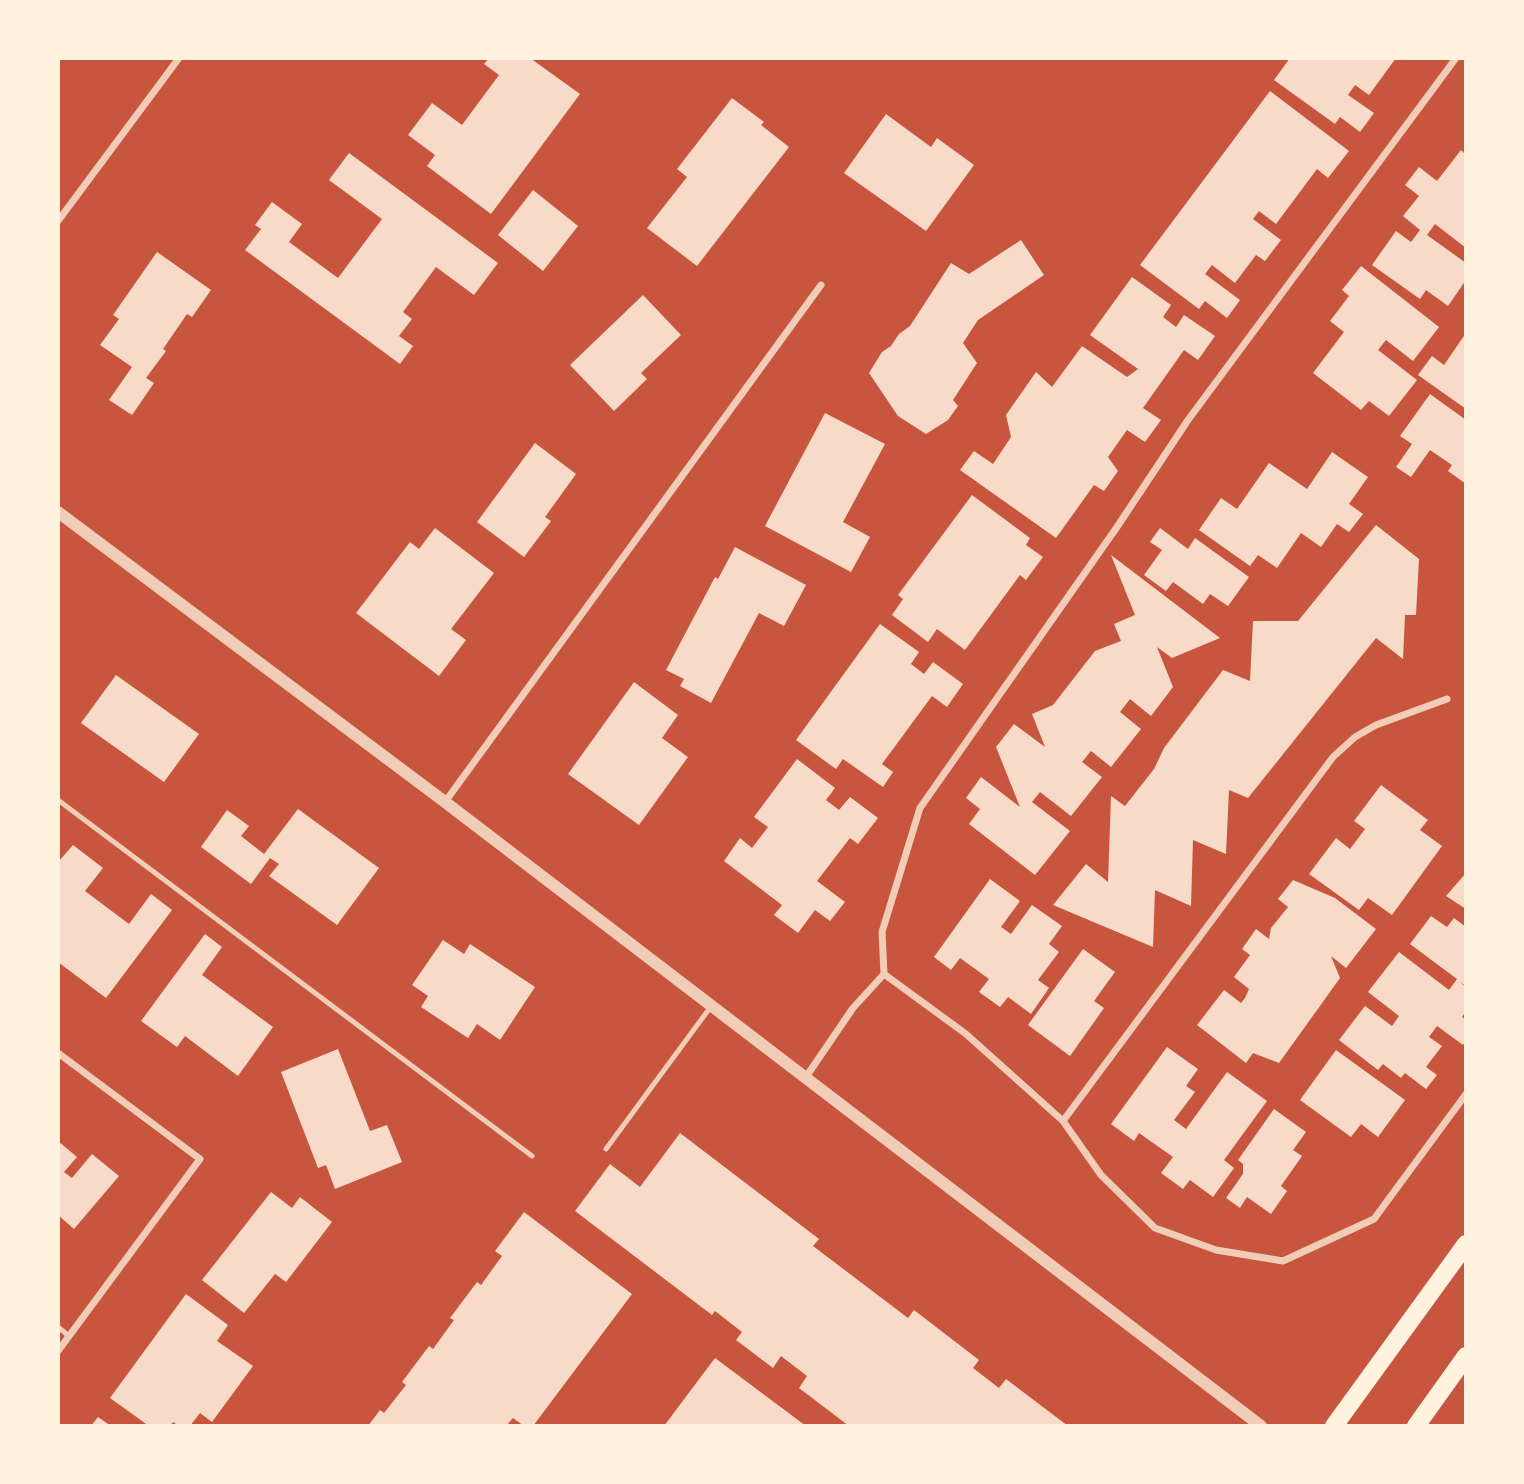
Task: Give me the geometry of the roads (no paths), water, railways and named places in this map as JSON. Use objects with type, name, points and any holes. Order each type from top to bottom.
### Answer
[{"type":"main road","points":[[1334,1426],[1466,1244]]},
{"type":"main road","points":[[1416,1426],[1466,1356]]},
{"type":"street","points":[[58,221],[179,58]]},
{"type":"street","points":[[806,1077],[853,1009],[884,974],[881,932],[920,808],[1188,420],[1456,58]]},
{"type":"street","points":[[445,802],[821,285]]},
{"type":"street","points":[[58,512],[445,802],[1261,1426]]},
{"type":"street","points":[[1063,1121],[1333,757],[1355,737],[1376,725],[1447,699]]},
{"type":"street","points":[[884,974],[966,1034],[1063,1121],[1101,1175],[1156,1228],[1216,1250],[1283,1261],[1374,1219],[1466,1094]]},
{"type":"street","points":[[58,1053],[200,1159],[58,1351]]},
{"type":"lane","points":[[58,800],[532,1156]]},
{"type":"lane","points":[[606,1149],[712,1005]]},
{"type":"lane","points":[[58,1327],[69,1336]]}]
